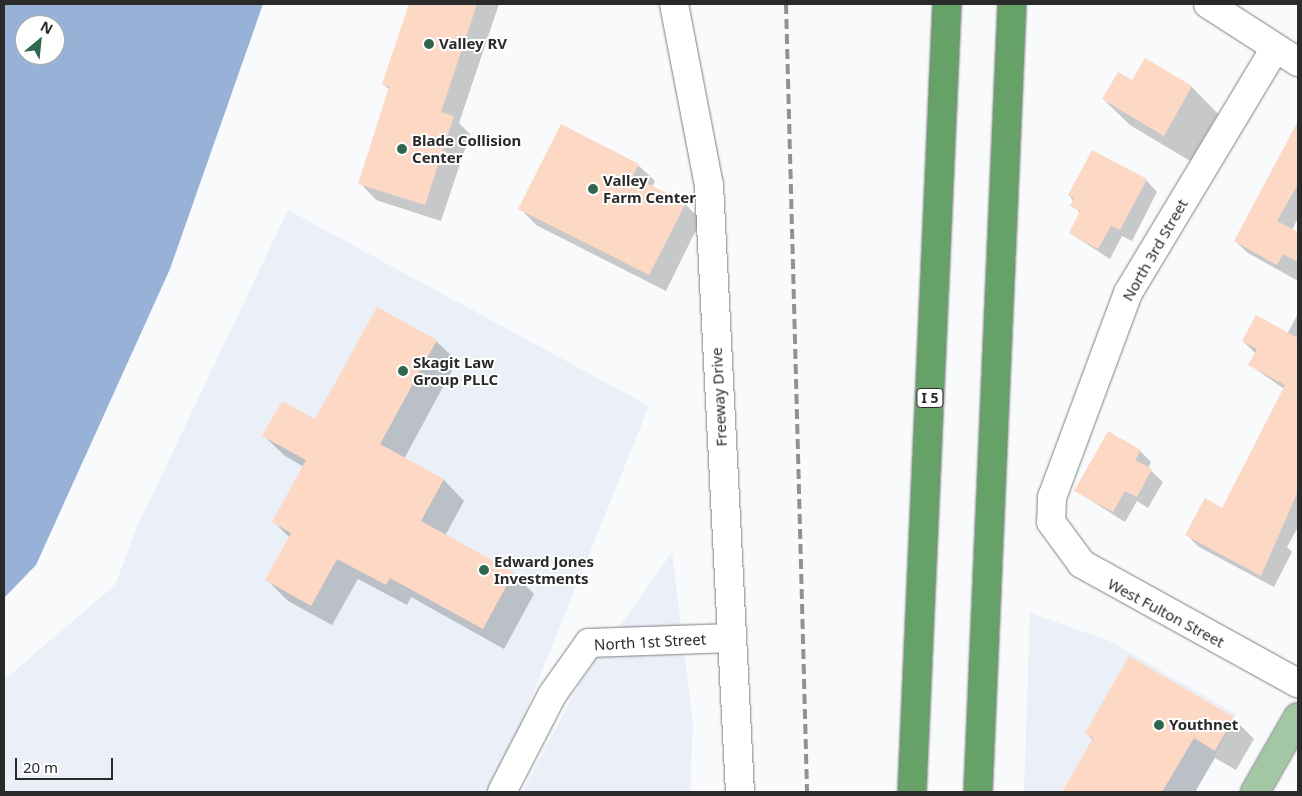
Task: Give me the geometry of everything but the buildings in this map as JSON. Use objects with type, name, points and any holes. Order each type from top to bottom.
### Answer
[{"type":"highway","name":"I 5","points":[[912,792],[947,4]]},
{"type":"highway","points":[[978,792],[1012,4]]},
{"type":"main road","points":[[1256,792],[1298,717]]},
{"type":"street","name":"Freeway Drive","points":[[674,4],[709,185],[740,792]]},
{"type":"street","points":[[1208,4],[1274,50],[1298,62]]},
{"type":"street","name":"North 3rd Street","points":[[1051,522],[1052,497],[1128,292],[1274,50]]},
{"type":"street","name":"West Fulton Street","points":[[1051,522],[1088,569],[1298,683]]},
{"type":"street","name":"North 1st Street","points":[[502,792],[552,694],[589,643],[732,638]]},
{"type":"shaded area","points":[[288,210],[649,406],[509,753],[488,792],[4,792],[4,680],[115,585],[138,525]]},
{"type":"shaded area","points":[[672,552],[693,722],[690,792],[522,792],[581,681]]},
{"type":"shaded area","points":[[1030,613],[1110,641],[1236,714],[1196,792],[1024,792]]},
{"type":"water","points":[[4,4],[263,4],[170,269],[36,565],[4,598]]},
{"type":"railway","points":[[786,4],[807,792]]},
{"type":"place","name":"Valley RV","points":[[429,44]]},
{"type":"place","name":"Blade Collision Center","points":[[402,149]]},
{"type":"place","name":"Valley Farm Center","points":[[593,189]]},
{"type":"place","name":"Skagit Law Group PLLC","points":[[403,371]]},
{"type":"place","name":"Edward Jones Investments","points":[[484,570]]},
{"type":"place","name":"Youthnet","points":[[1159,725]]}]
